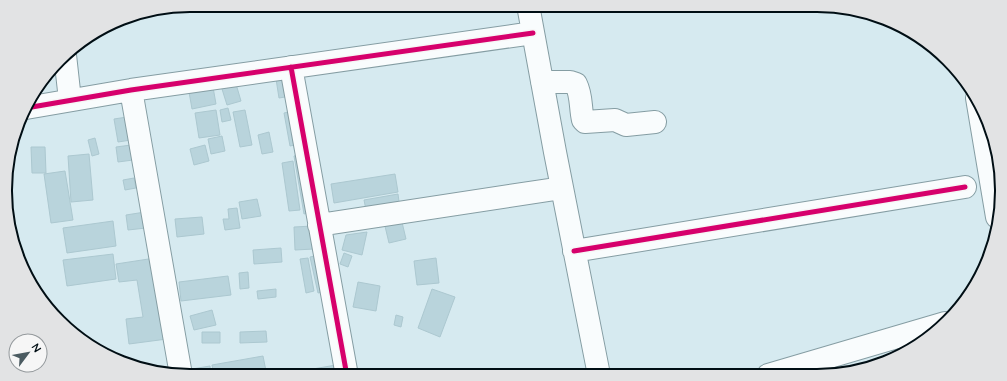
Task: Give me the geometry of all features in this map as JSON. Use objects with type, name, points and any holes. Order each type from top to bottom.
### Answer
[{"type":"street","points":[[529,12],[598,369]]},
{"type":"street","points":[[33,107],[131,90],[533,33]]},
{"type":"street","points":[[66,62],[70,100]]},
{"type":"street","points":[[291,67],[346,369]]},
{"type":"street","points":[[542,82],[570,82],[576,84],[580,92],[581,113],[585,122],[615,120],[626,125],[655,122]]},
{"type":"street","points":[[131,90],[180,369]]},
{"type":"street","points":[[989,145],[995,198]]},
{"type":"street","points":[[574,251],[965,187]]},
{"type":"street","points":[[319,225],[562,188]]},
{"type":"street","points":[[788,369],[931,327]]},
{"type":"building","points":[[287,77],[291,96],[279,98],[276,79]]},
{"type":"building","points":[[236,84],[241,101],[227,105],[222,89]]},
{"type":"building","points":[[213,87],[216,104],[192,109],[189,92]]},
{"type":"building","points":[[228,108],[231,120],[222,122],[220,110]]},
{"type":"building","points":[[216,110],[220,135],[199,138],[195,113]]},
{"type":"building","points":[[245,110],[252,145],[240,147],[233,112]]},
{"type":"building","points":[[293,111],[299,144],[290,146],[284,113]]},
{"type":"building","points":[[127,117],[131,140],[118,142],[114,119]]},
{"type":"building","points":[[269,132],[273,152],[262,154],[258,135]]},
{"type":"building","points":[[222,136],[225,151],[211,154],[208,139]]},
{"type":"building","points":[[95,138],[99,154],[92,156],[88,140]]},
{"type":"building","points":[[131,145],[133,160],[118,162],[116,147]]},
{"type":"building","points":[[205,145],[209,161],[194,165],[190,149]]},
{"type":"building","points":[[31,147],[45,147],[46,173],[32,173]]},
{"type":"building","points":[[89,154],[93,200],[71,202],[68,156]]},
{"type":"building","points":[[302,154],[312,212],[304,214],[294,156]]},
{"type":"building","points":[[293,161],[300,210],[289,211],[282,163]]},
{"type":"building","points":[[65,171],[73,220],[51,223],[44,174]]},
{"type":"building","points":[[395,174],[398,192],[334,203],[331,184]]},
{"type":"building","points":[[134,178],[136,188],[125,190],[123,180]]},
{"type":"building","points":[[398,194],[400,209],[367,215],[364,200]]},
{"type":"building","points":[[257,199],[261,216],[242,219],[239,202]]},
{"type":"building","points":[[237,208],[240,228],[225,230],[223,219],[229,219],[228,209]]},
{"type":"building","points":[[145,212],[146,228],[128,230],[126,215]]},
{"type":"building","points":[[202,217],[204,234],[177,237],[175,219]]},
{"type":"building","points":[[401,218],[406,239],[389,243],[384,222]]},
{"type":"building","points":[[113,221],[116,246],[67,253],[63,228]]},
{"type":"building","points":[[313,226],[314,249],[295,250],[294,227]]},
{"type":"building","points":[[367,232],[362,255],[342,250],[346,235]]},
{"type":"building","points":[[281,248],[282,262],[254,264],[253,250]]},
{"type":"building","points":[[344,253],[352,256],[348,267],[340,264]]},
{"type":"building","points":[[113,254],[116,279],[67,286],[63,260]]},
{"type":"building","points":[[319,255],[327,291],[318,293],[310,257]]},
{"type":"building","points":[[155,258],[167,339],[129,344],[126,319],[143,317],[137,280],[119,282],[116,264]]},
{"type":"building","points":[[308,258],[314,291],[306,293],[300,259]]},
{"type":"building","points":[[436,258],[439,283],[417,285],[414,261]]},
{"type":"building","points":[[248,272],[249,288],[240,289],[239,273]]},
{"type":"building","points":[[228,276],[231,295],[181,301],[179,282]]},
{"type":"building","points":[[358,282],[380,286],[376,311],[353,307]]},
{"type":"building","points":[[276,289],[276,297],[258,299],[257,291]]},
{"type":"building","points":[[432,289],[455,297],[440,337],[418,328]]},
{"type":"building","points":[[212,310],[216,325],[194,330],[190,316]]},
{"type":"building","points":[[396,315],[403,317],[401,327],[394,325]]},
{"type":"building","points":[[266,331],[267,342],[240,343],[240,332]]},
{"type":"building","points":[[202,332],[220,332],[220,343],[202,343]]},
{"type":"building","points":[[263,356],[266,369],[213,369],[212,365]]},
{"type":"building","points":[[336,365],[337,369],[313,369]]},
{"type":"building","points":[[210,366],[210,369],[192,369]]},
{"type":"cycle path","points":[[33,107],[131,90],[533,33]]},
{"type":"cycle path","points":[[291,67],[346,369]]},
{"type":"cycle path","points":[[574,251],[965,187]]}]
